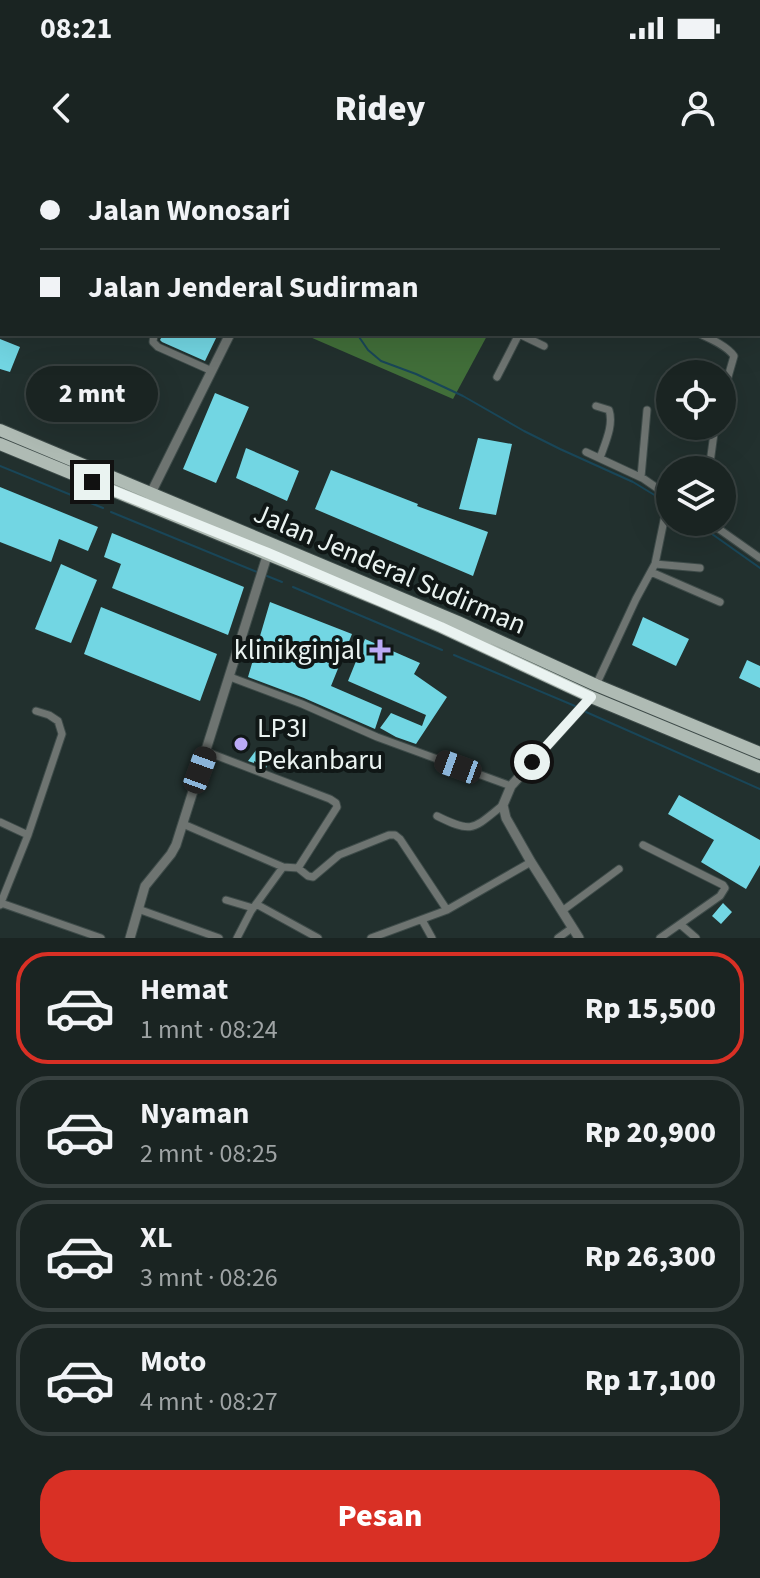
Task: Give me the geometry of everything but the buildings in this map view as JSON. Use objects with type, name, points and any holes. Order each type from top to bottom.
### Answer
[{"type":"main road","name":"Jalan Jenderal Sudirman","points":[[0,430],[458,622],[593,691],[760,753]]},
{"type":"main road","name":"Jalan Jenderal Sudirman","points":[[0,444],[268,553],[593,691],[760,767]]},
{"type":"street","points":[[154,336],[153,342],[158,347],[212,371]]},
{"type":"street","points":[[151,493],[229,336]]},
{"type":"street","points":[[497,377],[518,336]]},
{"type":"street","points":[[523,336],[544,346]]},
{"type":"street","points":[[719,338],[720,346],[732,353],[734,360]]},
{"type":"street","points":[[596,406],[609,410],[611,415],[600,458]]},
{"type":"street","points":[[642,478],[647,410]]},
{"type":"street","points":[[586,452],[656,487]]},
{"type":"street","points":[[437,816],[471,828],[503,805],[511,786],[593,691],[653,568],[660,536]]},
{"type":"street","points":[[729,536],[760,558]]},
{"type":"street","points":[[130,938],[145,886],[171,854],[183,824],[268,553]]},
{"type":"street","points":[[653,568],[700,568]]},
{"type":"street","points":[[653,568],[720,602]]},
{"type":"street","points":[[230,677],[377,737],[511,786]]},
{"type":"street","points":[[36,711],[58,721],[62,734],[28,835],[0,904],[101,938]]},
{"type":"street","points":[[207,752],[336,803],[337,807],[298,868]]},
{"type":"street","points":[[503,805],[506,818],[531,862],[579,938]]},
{"type":"street","points":[[0,822],[28,835]]},
{"type":"street","points":[[183,824],[283,867],[298,868],[313,877],[339,855],[395,835],[447,910]]},
{"type":"street","points":[[643,845],[724,886],[725,890],[660,938]]},
{"type":"street","points":[[371,938],[447,910],[531,862]]},
{"type":"street","points":[[237,938],[254,906],[283,867]]},
{"type":"street","points":[[562,911],[619,869]]},
{"type":"street","points":[[226,900],[254,906],[318,938]]},
{"type":"street","points":[[138,909],[219,938]]},
{"type":"street","points":[[422,920],[432,938]]},
{"type":"street","points":[[681,925],[696,938]]},
{"type":"street","points":[[558,938],[572,928]]},
{"type":"green space","points":[[308,336],[487,336],[453,399]]},
{"type":"waterway","points":[[358,336],[381,361],[463,396],[524,431],[656,496]]},
{"type":"waterway","points":[[0,466],[103,508]]},
{"type":"waterway","points":[[111,512],[257,572]]},
{"type":"waterway","points":[[715,536],[760,568]]},
{"type":"waterway","points":[[267,576],[282,582]]},
{"type":"waterway","points":[[293,587],[442,650]]},
{"type":"waterway","points":[[454,655],[575,706]]},
{"type":"waterway","points":[[586,712],[760,789]]},
{"type":"place","name":"klinikginjal","points":[[380,650]]},
{"type":"place","name":"LP3I Pekanbaru","points":[[241,744]]},
{"type":"route","points":[[92,482],[441,627],[591,697],[532,762]]}]
